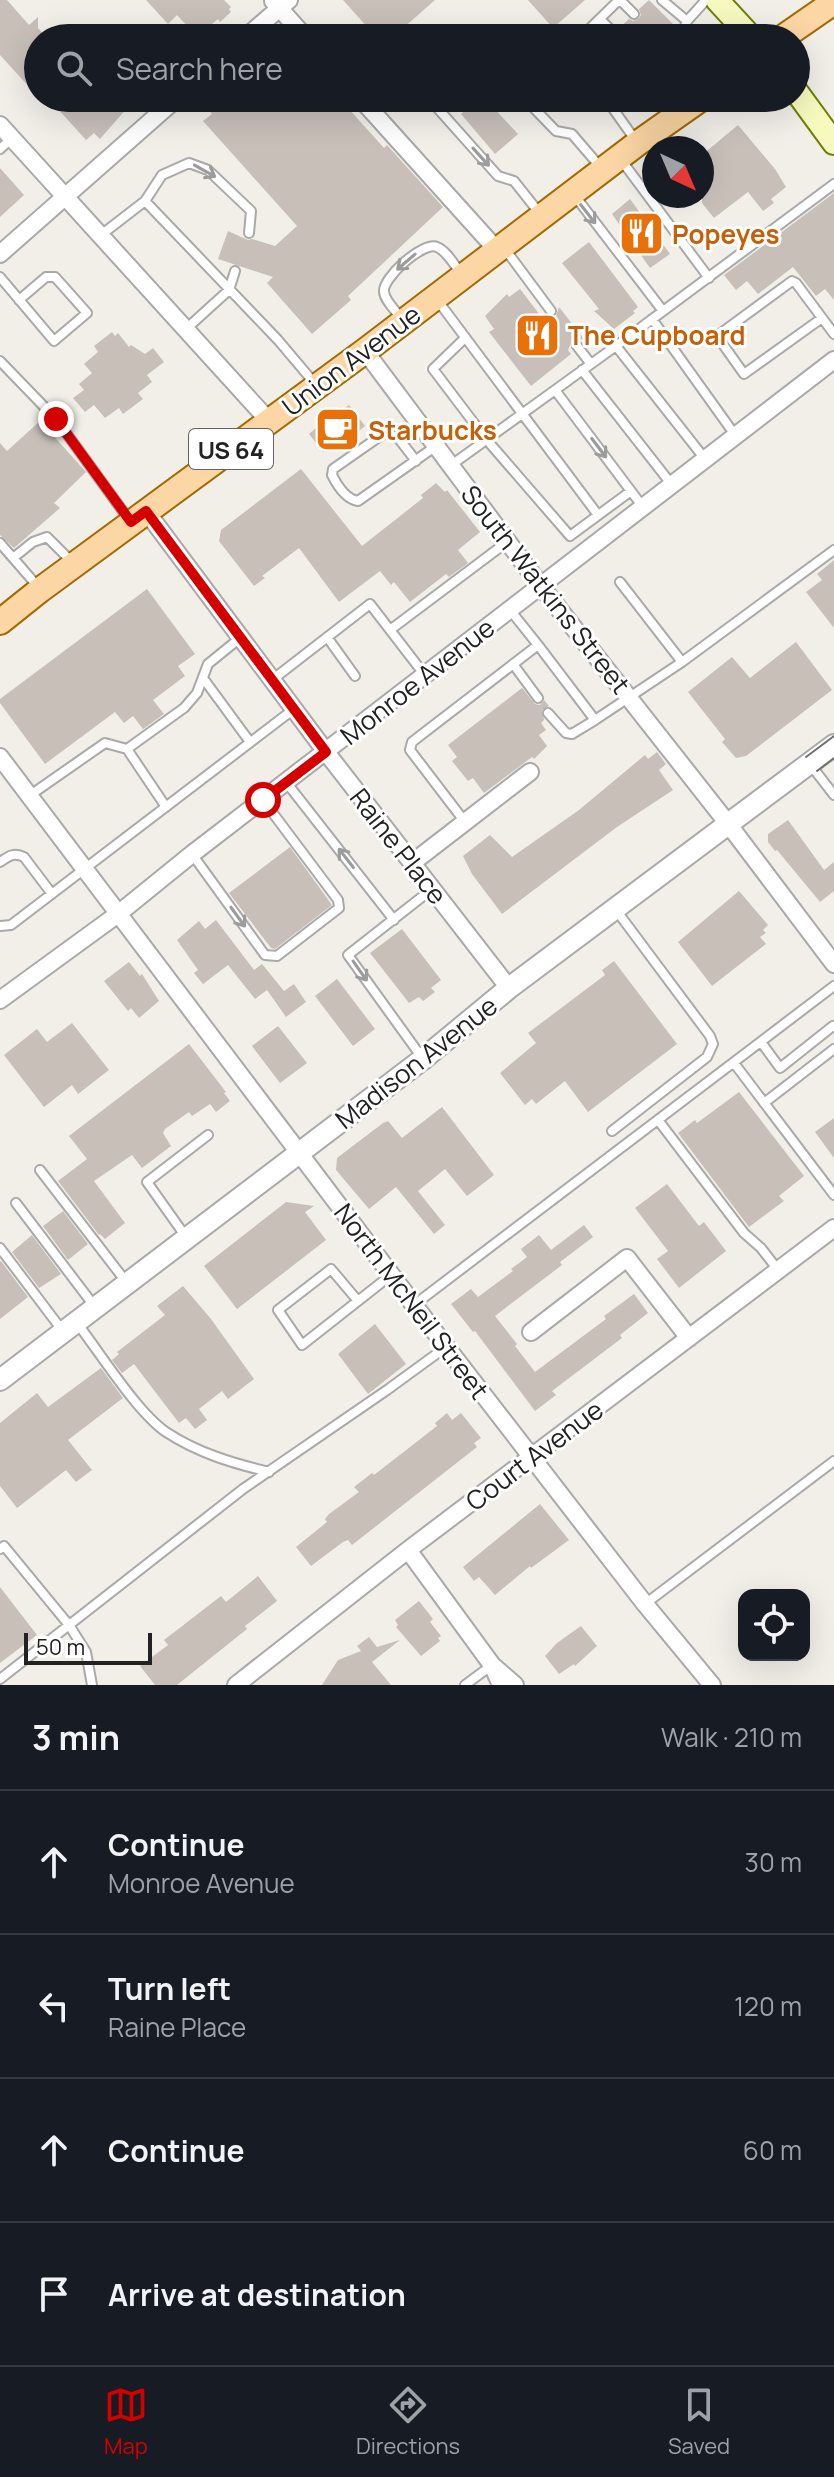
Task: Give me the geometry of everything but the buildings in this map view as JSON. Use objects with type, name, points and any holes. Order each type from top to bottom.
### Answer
[{"type":"main road","points":[[717,0],[739,24]]},
{"type":"main road","points":[[802,24],[834,2]]},
{"type":"main road","points":[[810,110],[834,143]]},
{"type":"main road","name":"Union Avenue","points":[[5,614],[365,351],[541,215],[683,112]]},
{"type":"street","points":[[259,24],[280,3],[296,24]]},
{"type":"street","points":[[0,254],[161,112]]},
{"type":"street","points":[[373,112],[499,247]]},
{"type":"street","points":[[0,125],[6,144],[65,196],[269,421]]},
{"type":"street","name":"South Watkins Street","points":[[365,351],[507,542],[834,964]]},
{"type":"street","name":"Monroe Avenue","points":[[0,1000],[118,914],[834,360]]},
{"type":"street","name":"Raine Place","points":[[139,517],[240,638],[509,988]]},
{"type":"street","name":"Madison Avenue","points":[[1,1376],[70,1327],[423,1059],[509,988],[834,745]]},
{"type":"street","name":"North McNeil Street","points":[[0,757],[446,1347],[645,1604],[712,1685]]},
{"type":"street","points":[[412,863],[530,772]]},
{"type":"street","name":"Court Avenue","points":[[236,1685],[408,1550],[834,1228]]},
{"type":"street","points":[[531,1332],[627,1258],[689,1338]]},
{"type":"street","points":[[408,1550],[492,1665],[501,1685]]},
{"type":"street","points":[[492,1665],[515,1685]]},
{"type":"lane","points":[[595,24],[620,0],[634,14]]},
{"type":"lane","points":[[662,0],[687,21]]},
{"type":"lane","points":[[686,24],[706,0]]},
{"type":"lane","points":[[600,19],[605,24]]},
{"type":"lane","points":[[441,112],[498,176],[514,181],[541,215]]},
{"type":"lane","points":[[538,112],[556,131],[572,134],[620,157]]},
{"type":"lane","points":[[612,112],[620,157],[709,278]]},
{"type":"lane","points":[[101,235],[145,201],[162,175],[189,163],[208,170],[251,211],[249,233]]},
{"type":"lane","points":[[450,466],[834,184]]},
{"type":"lane","points":[[572,193],[663,311]]},
{"type":"lane","points":[[145,201],[278,340],[317,386]]},
{"type":"lane","points":[[404,321],[384,296],[384,287],[388,278],[423,247],[432,245],[440,248],[462,275]]},
{"type":"lane","points":[[499,247],[551,311]]},
{"type":"lane","points":[[186,329],[229,290],[235,271]]},
{"type":"lane","points":[[0,277],[19,300],[54,341],[87,313],[55,277],[46,277],[19,300]]},
{"type":"lane","points":[[822,318],[744,374],[717,336],[792,281],[796,283],[834,334]]},
{"type":"lane","points":[[435,297],[598,515]]},
{"type":"lane","points":[[652,319],[735,435]]},
{"type":"lane","points":[[465,338],[433,369],[486,439],[570,536],[631,491]]},
{"type":"lane","points":[[577,346],[591,364]]},
{"type":"lane","points":[[616,346],[705,459]]},
{"type":"lane","points":[[0,361],[56,419],[139,517]]},
{"type":"lane","points":[[582,370],[672,485]]},
{"type":"lane","points":[[555,390],[643,507]]},
{"type":"lane","points":[[416,461],[399,439],[386,432],[333,469],[332,475],[352,500],[358,501],[416,461],[436,446]]},
{"type":"lane","points":[[13,558],[33,542],[47,537],[75,564]]},
{"type":"lane","points":[[390,630],[507,542]]},
{"type":"lane","points":[[0,543],[40,590]]},
{"type":"lane","points":[[548,713],[566,733],[572,734],[682,662],[834,550]]},
{"type":"lane","points":[[620,582],[682,662]]},
{"type":"lane","points":[[272,680],[370,604],[425,675]]},
{"type":"lane","points":[[510,609],[595,720]]},
{"type":"lane","points":[[327,637],[355,676]]},
{"type":"lane","points":[[127,749],[184,708],[197,693],[208,664],[240,638]]},
{"type":"lane","points":[[465,822],[410,750],[412,742],[538,645]]},
{"type":"lane","points":[[513,664],[538,698]]},
{"type":"lane","points":[[203,678],[250,742]]},
{"type":"lane","points":[[0,926],[11,925],[294,709]]},
{"type":"lane","points":[[29,796],[105,743],[127,749],[166,807]]},
{"type":"lane","points":[[809,764],[834,795]]},
{"type":"lane","points":[[286,782],[394,920]]},
{"type":"lane","points":[[192,854],[265,955],[277,956],[292,947],[339,908],[338,900],[263,800]]},
{"type":"lane","points":[[0,862],[10,855],[24,857],[52,894]]},
{"type":"lane","points":[[423,1059],[348,955],[432,889]]},
{"type":"lane","points":[[612,1131],[707,1057],[713,1044],[616,909]]},
{"type":"lane","points":[[414,1305],[834,986]]},
{"type":"lane","points":[[761,1042],[780,1068],[834,1027]]},
{"type":"lane","points":[[764,1103],[834,1049]]},
{"type":"lane","points":[[734,1063],[834,1195]]},
{"type":"lane","points":[[658,1120],[744,1233],[778,1270]]},
{"type":"lane","points":[[187,1238],[147,1182],[208,1135]]},
{"type":"lane","points":[[40,1170],[127,1283]]},
{"type":"lane","points":[[16,1203],[95,1307]]},
{"type":"lane","points":[[0,1248],[164,1431],[205,1454],[269,1472]]},
{"type":"lane","points":[[358,1301],[331,1269],[278,1310],[302,1345],[358,1301],[391,1275]]},
{"type":"lane","points":[[0,1679],[269,1472],[446,1347]]},
{"type":"lane","points":[[645,1604],[834,1461]]},
{"type":"lane","points":[[0,1549],[4,1546],[69,1625],[86,1652],[90,1683]]},
{"type":"lane","points":[[465,1685],[492,1665]]},
{"type":"tram line","points":[[806,757],[834,736]]},
{"type":"tram line","points":[[817,771],[834,758]]},
{"type":"place","name":"Popeyes","points":[[641,234]]},
{"type":"place","name":"The Cupboard","points":[[537,335]]},
{"type":"place","name":"Starbucks","points":[[337,430]]},
{"type":"route","points":[[56,419],[131,522],[146,511],[326,752],[263,800]]}]
